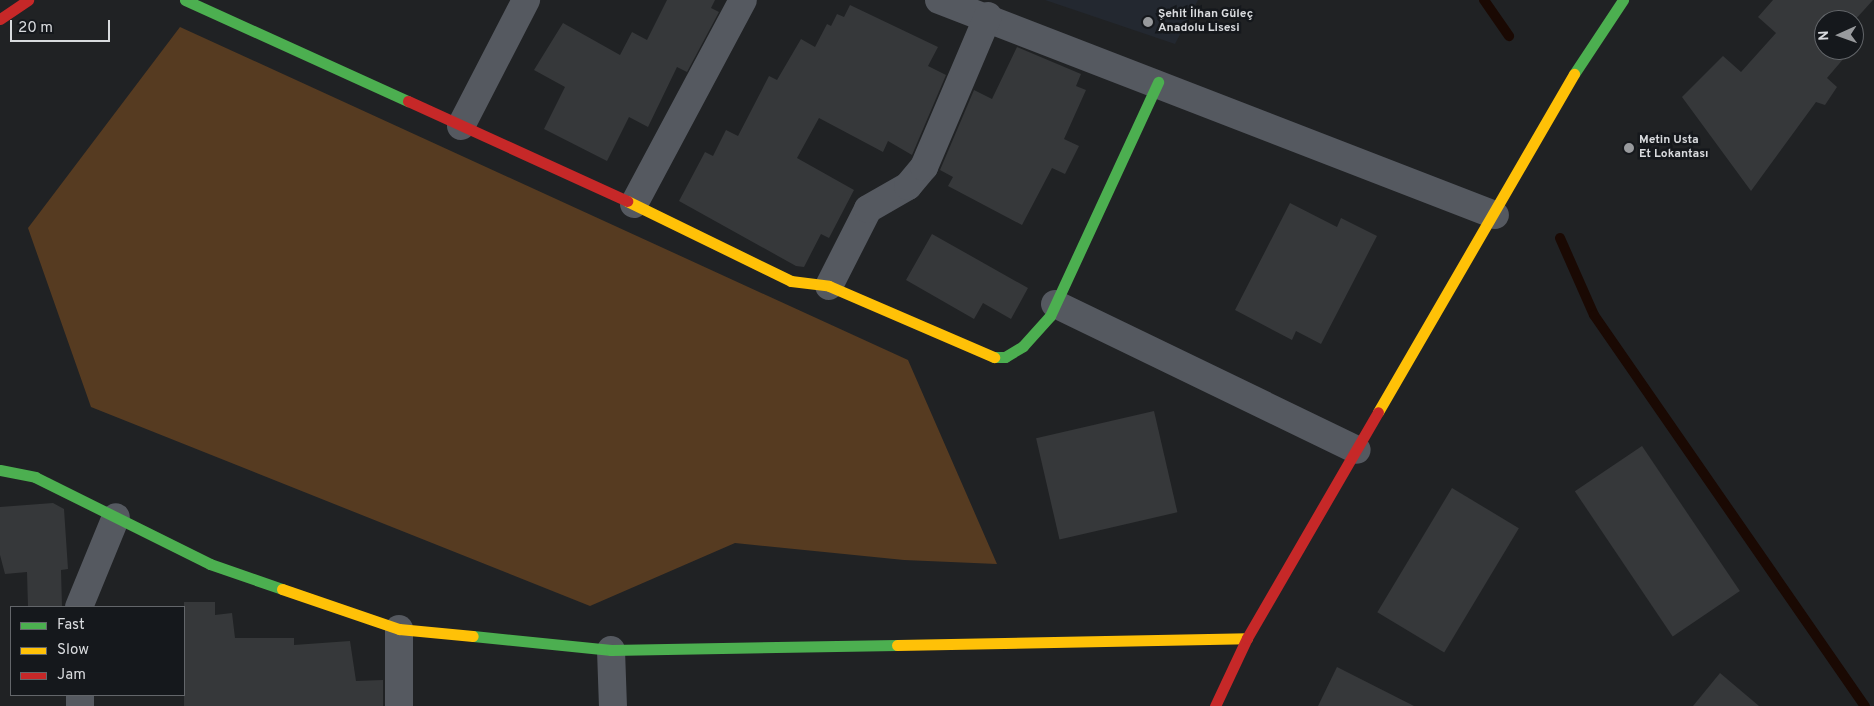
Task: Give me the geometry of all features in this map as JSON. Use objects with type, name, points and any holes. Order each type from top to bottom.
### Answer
[{"type":"street","points":[[0,19],[28,0]]},
{"type":"street","points":[[186,0],[634,204],[791,281],[829,286],[989,356],[1005,357],[1032,339],[1055,304],[1158,82]]},
{"type":"street","points":[[461,126],[526,0]]},
{"type":"street","points":[[634,204],[743,0]]},
{"type":"street","points":[[939,0],[988,16],[1494,215]]},
{"type":"street","points":[[1215,706],[1247,638],[1494,215],[1562,93],[1624,0]]},
{"type":"street","points":[[829,286],[868,209],[908,186],[924,167],[988,16]]},
{"type":"street","points":[[1055,304],[1357,450]]},
{"type":"street","points":[[0,470],[35,477],[210,564],[399,629],[611,650],[1247,638]]},
{"type":"street","points":[[79,606],[116,516]]},
{"type":"street","points":[[399,629],[399,706]]},
{"type":"street","points":[[611,650],[613,706]]},
{"type":"shaded area","name":"Şehit İlhan Güleç Anadolu Lisesi","points":[[1045,0],[1198,0],[1175,44]]},
{"type":"shaded area","points":[[180,27],[908,360],[997,564],[904,560],[735,543],[590,606],[91,407],[28,228]]},
{"type":"building","points":[[667,0],[715,0],[711,8],[719,12],[687,72],[677,67],[648,127],[629,117],[607,161],[544,129],[565,87],[534,70],[563,23],[620,55],[632,32],[647,40]]},
{"type":"building","points":[[1773,0],[1873,0],[1864,10],[1814,10],[1814,60],[1842,60],[1827,78],[1837,87],[1825,105],[1816,102],[1751,191],[1682,97],[1723,56],[1741,72],[1776,33],[1758,17]]},
{"type":"building","points":[[850,5],[938,47],[928,66],[946,75],[912,155],[888,141],[883,152],[819,118],[797,158],[854,190],[829,238],[821,234],[804,267],[796,266],[679,201],[705,152],[713,156],[726,130],[738,136],[769,76],[777,80],[801,39],[815,47],[827,24],[831,26],[837,14],[844,17]]},
{"type":"building","points":[[1017,47],[1081,74],[1076,86],[1086,90],[1064,139],[1079,146],[1065,174],[1052,168],[1022,225],[948,186],[953,177],[940,170],[974,90],[992,99]]},
{"type":"building","points":[[1290,203],[1337,227],[1341,218],[1377,236],[1321,344],[1296,331],[1292,340],[1235,310]]},
{"type":"building","points":[[932,234],[1028,288],[1011,319],[983,303],[974,319],[906,280]]},
{"type":"building","points":[[1154,411],[1177,512],[1059,540],[1036,438]]},
{"type":"building","points":[[1642,446],[1740,591],[1673,636],[1575,491]]},
{"type":"building","points":[[1452,488],[1519,528],[1444,652],[1377,612]]},
{"type":"building","points":[[53,503],[64,509],[68,569],[61,570],[62,606],[28,606],[27,572],[5,574],[0,555],[0,507]]},
{"type":"building","points":[[184,602],[215,602],[215,615],[232,613],[235,638],[294,638],[294,645],[350,641],[356,681],[383,680],[383,706],[184,706]]},
{"type":"building","points":[[1337,667],[1414,706],[1318,706]]},
{"type":"building","points":[[1720,673],[1759,706],[1693,706]]},
{"type":"waterway","points":[[1484,0],[1509,36]]},
{"type":"waterway","points":[[1560,238],[1594,315],[1865,706]]},
{"type":"traffic: fast","points":[[185,0],[408,101]]},
{"type":"traffic: fast","points":[[1574,74],[1623,0]]},
{"type":"traffic: fast","points":[[994,357],[1005,357],[1023,346],[1050,316],[1158,82]]},
{"type":"traffic: fast","points":[[0,470],[35,477],[210,564],[282,589]]},
{"type":"traffic: fast","points":[[473,636],[611,650],[897,645]]},
{"type":"traffic: slow","points":[[1378,412],[1574,74]]},
{"type":"traffic: slow","points":[[627,201],[791,281],[829,286],[994,357]]},
{"type":"traffic: slow","points":[[282,589],[399,629],[473,636]]},
{"type":"traffic: slow","points":[[897,645],[1247,638]]},
{"type":"traffic: jam","points":[[0,19],[28,0]]},
{"type":"traffic: jam","points":[[408,101],[627,201]]},
{"type":"traffic: jam","points":[[1215,706],[1247,638],[1378,412]]},
{"type":"place","name":"Şehit İlhan Güleç Anadolu Lisesi","points":[[1148,22]]},
{"type":"place","name":"Metin Usta Et Lokantası","points":[[1629,148]]}]
